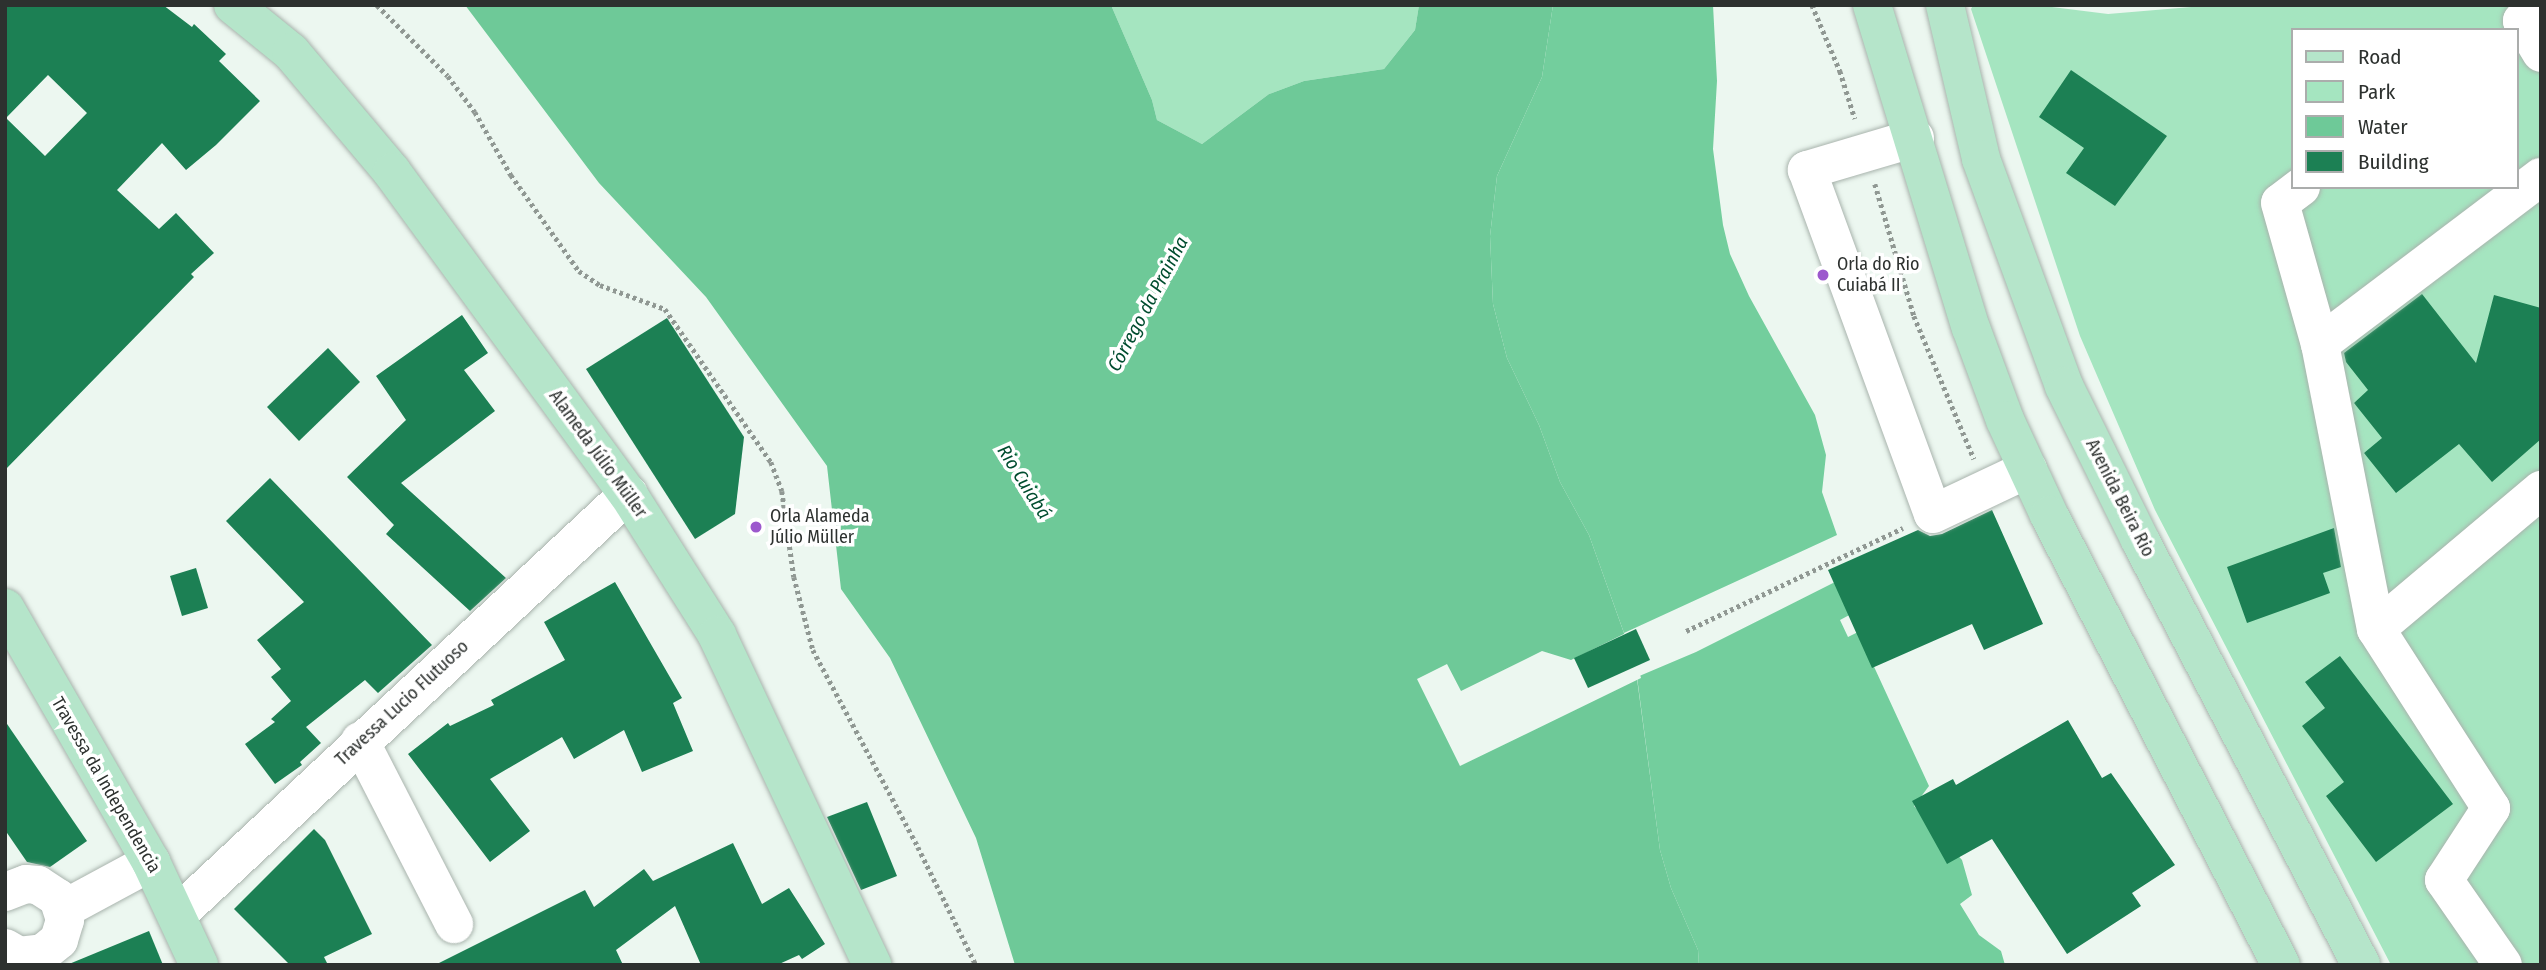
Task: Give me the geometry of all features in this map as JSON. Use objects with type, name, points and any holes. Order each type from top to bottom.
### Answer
[{"type":"main road","name":"Alameda Júlio Müller","points":[[233,5],[291,52],[392,172],[628,494],[717,635],[872,965]]},
{"type":"main road","points":[[1872,5],[1915,138],[1971,328],[2005,420],[2281,965]]},
{"type":"main road","name":"Avenida Beira Rio","points":[[1945,5],[1981,159],[2064,386],[2140,540],[2361,965]]},
{"type":"main road","name":"Travessa da Independencia","points":[[5,608],[151,862],[200,965]]},
{"type":"street","points":[[1915,138],[1807,170],[1933,514],[2028,469]]},
{"type":"street","points":[[2320,344],[2541,177]]},
{"type":"street","points":[[2298,189],[2280,203],[2320,344],[2376,629],[2491,808],[2444,880],[2503,965]]},
{"type":"street","points":[[2376,629],[2541,490]]},
{"type":"street","name":"Travessa Lucio Flutuoso","points":[[178,914],[360,741],[628,494]]},
{"type":"street","points":[[360,741],[454,924]]},
{"type":"street","points":[[64,909],[151,862]]},
{"type":"street","points":[[5,948],[19,956],[45,959],[64,930],[64,909],[49,890],[26,884],[8,884]]},
{"type":"path","points":[[377,5],[448,76],[475,112],[511,176],[579,271],[600,285],[666,309],[771,462],[782,491],[794,577],[813,650],[918,847],[976,965]]},
{"type":"path","points":[[1812,5],[1840,71],[1914,316],[1988,487]]},
{"type":"path","points":[[1686,631],[1933,514]]},
{"type":"green space","points":[[1111,5],[1419,5],[1415,30],[1384,69],[1304,81],[1269,94],[1202,144],[1157,120],[1152,100]]},
{"type":"green space","points":[[1973,5],[2036,5],[2108,14],[2215,5],[2541,5],[2541,965],[2391,965],[2155,510],[2080,336],[1971,9]]},
{"type":"shaded area","points":[[1553,5],[1713,5],[1717,81],[1713,149],[1723,225],[1730,254],[1749,296],[1815,415],[1826,455],[1822,492],[1837,535],[1624,633],[1589,535],[1560,482],[1539,425],[1507,358],[1493,304],[1490,236],[1497,176],[1542,77]]},
{"type":"shaded area","points":[[1839,580],[1855,612],[1840,620],[1848,637],[1858,632],[1929,786],[1914,806],[1962,860],[1972,895],[1960,904],[1979,935],[2001,951],[2005,965],[1699,965],[1698,950],[1671,888],[1660,850],[1637,677],[1696,652]]},
{"type":"water","points":[[465,5],[1111,5],[1152,100],[1157,120],[1202,144],[1269,94],[1304,81],[1384,69],[1415,30],[1419,5],[1553,5],[1542,77],[1497,176],[1490,236],[1493,304],[1507,358],[1539,425],[1560,482],[1589,535],[1635,664],[1660,850],[1671,888],[1698,950],[1699,965],[1015,965],[976,838],[890,658],[841,589],[827,466],[706,297],[599,183]]},
{"type":"pier","points":[[1628,632],[1641,678],[1460,766],[1417,679],[1447,664],[1461,691],[1542,651],[1571,660]]},
{"type":"building","points":[[5,5],[163,5],[192,27],[194,24],[226,54],[219,61],[260,101],[216,145],[186,170],[162,143],[117,190],[159,229],[176,213],[214,253],[191,274],[194,277],[5,470]],"holes":[[[48,75],[87,113],[45,156],[6,118]]]},
{"type":"building","points":[[2071,70],[2167,136],[2115,206],[2066,173],[2084,148],[2039,117]]},
{"type":"building","points":[[2422,294],[2476,363],[2494,295],[2541,308],[2541,439],[2492,482],[2459,444],[2396,493],[2364,453],[2382,438],[2354,403],[2368,390],[2346,362],[2344,353]]},
{"type":"building","points":[[462,315],[488,353],[464,370],[495,411],[401,483],[506,578],[470,611],[386,534],[394,525],[347,477],[406,420],[376,376]]},
{"type":"building","points":[[667,318],[744,437],[735,514],[695,539],[586,369]]},
{"type":"building","points":[[328,348],[360,382],[299,441],[267,407]]},
{"type":"building","points":[[270,478],[432,645],[378,693],[365,680],[306,727],[321,743],[300,762],[302,765],[275,784],[245,744],[275,722],[271,719],[291,701],[271,677],[281,669],[257,640],[304,602],[226,521]]},
{"type":"building","points":[[1992,510],[2043,624],[1984,650],[1972,624],[1872,668],[1828,570],[1918,530],[1930,536],[1942,534]]},
{"type":"building","points":[[2334,528],[2341,567],[2323,573],[2330,593],[2247,623],[2227,567]]},
{"type":"building","points":[[196,568],[208,608],[182,616],[170,576]]},
{"type":"building","points":[[615,582],[682,698],[673,703],[693,751],[642,772],[624,730],[574,759],[562,737],[490,779],[530,831],[490,862],[408,754],[448,723],[450,726],[494,705],[491,700],[565,660],[544,622]]},
{"type":"building","points":[[1636,629],[1650,660],[1588,688],[1574,658]]},
{"type":"building","points":[[2340,656],[2453,804],[2376,862],[2326,796],[2344,782],[2302,726],[2325,708],[2305,682]]},
{"type":"building","points":[[2068,720],[2102,778],[2111,773],[2175,865],[2132,893],[2141,906],[2067,954],[1992,839],[1947,864],[1912,801],[1953,779],[1956,785]]},
{"type":"building","points":[[5,721],[87,841],[50,867],[27,862],[5,830]]},
{"type":"building","points":[[867,802],[897,876],[861,890],[827,817]]},
{"type":"building","points":[[314,829],[325,840],[372,934],[324,957],[328,965],[290,965],[234,909]]},
{"type":"building","points":[[733,843],[762,904],[789,888],[825,944],[802,959],[799,955],[777,965],[701,965],[675,906],[616,950],[623,965],[435,965],[585,890],[594,907],[644,869],[653,881]]},
{"type":"building","points":[[149,931],[163,965],[69,964]]},
{"type":"place","name":"Orla do Rio Cuiabá II","points":[[1823,275]]},
{"type":"place","name":"Orla Alameda Júlio Müller","points":[[756,527]]},
{"type":"water label","name":"Córrego da Prainha","points":[[1148,304]]},
{"type":"water label","name":"Rio Cuiabá","points":[[1024,482]]}]
